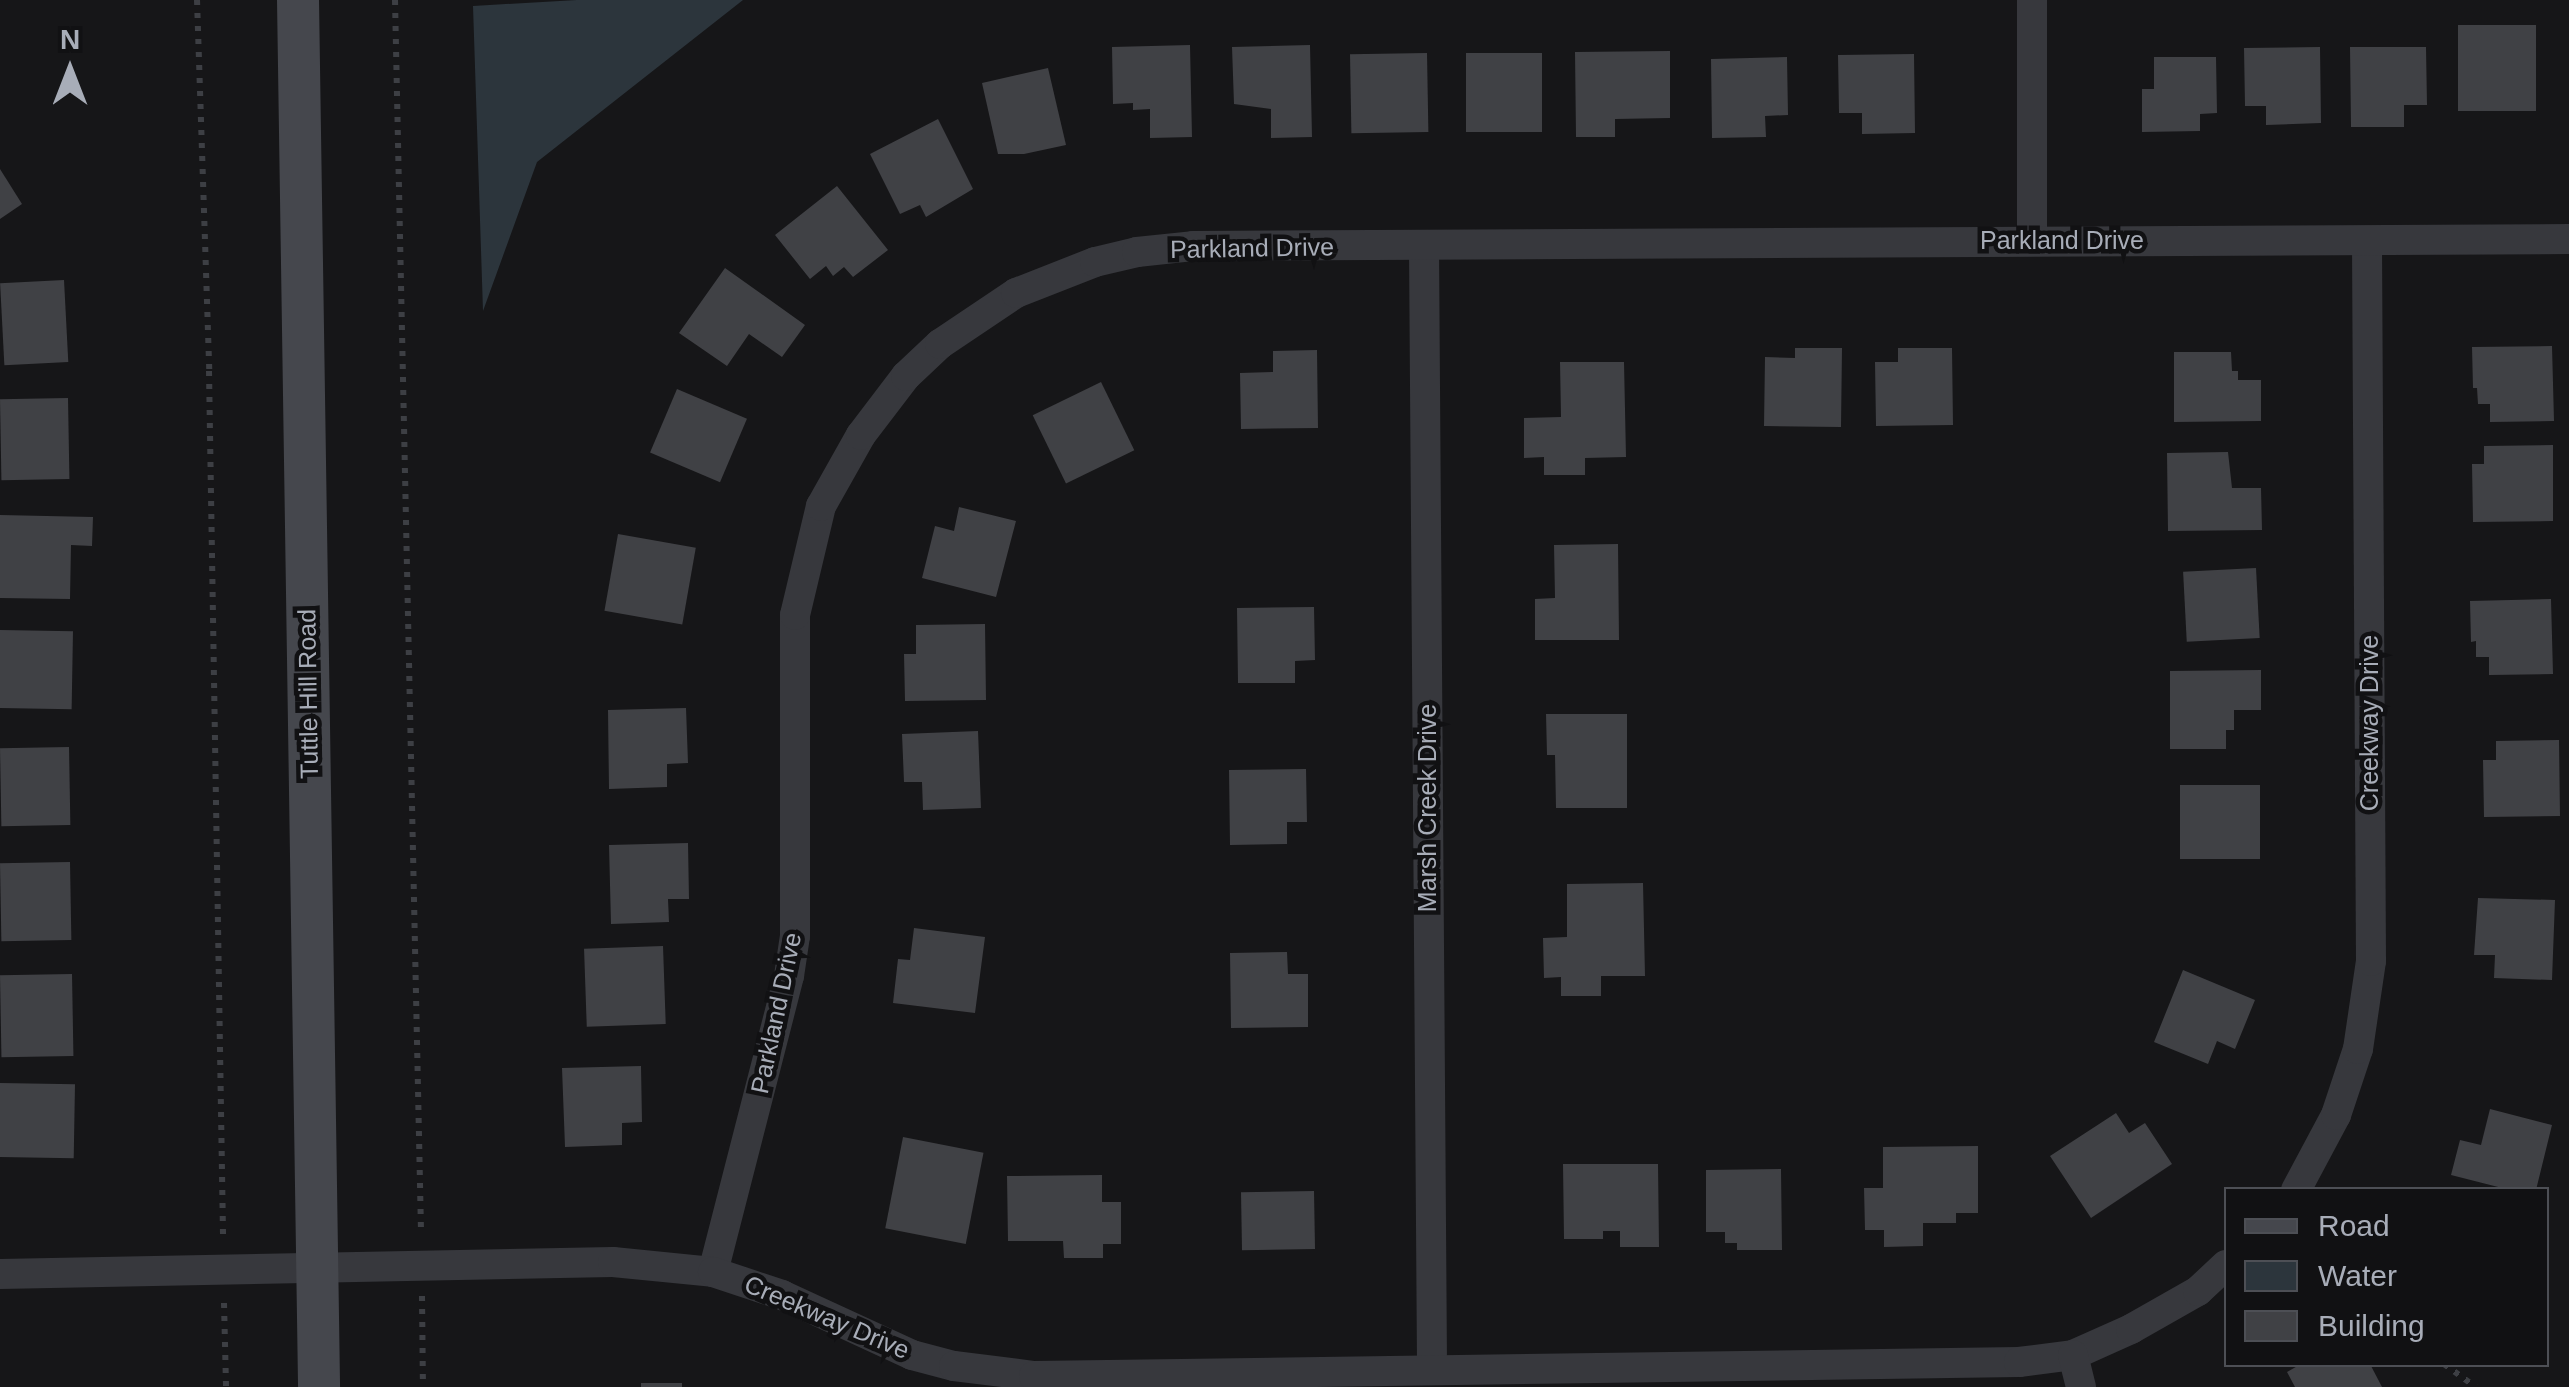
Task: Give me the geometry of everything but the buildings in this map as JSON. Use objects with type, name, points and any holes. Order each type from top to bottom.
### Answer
[{"type":"main road","name":"Tuttle Hill Road","points":[[298,0],[319,1387]]},
{"type":"street","points":[[2032,0],[2032,239]]},
{"type":"street","name":"Parkland Drive","points":[[713,1272],[789,976],[794,936],[794,615],[821,506],[860,435],[906,376],[940,344],[1016,293],[1059,274],[1137,252],[1193,246],[2569,239]]},
{"type":"street","name":"Creekway Drive","points":[[2298,1187],[2336,1115],[2358,1049],[2370,960],[2367,241]]},
{"type":"street","name":"Marsh Creek Drive","points":[[1424,246],[1432,1370]]},
{"type":"street","name":"Creekway Drive","points":[[0,1274],[614,1262],[713,1272],[782,1295],[912,1355],[1000,1373],[2019,1362],[2073,1355],[2131,1329],[2198,1292],[2224,1266]]},
{"type":"street","points":[[2073,1355],[2081,1387]]},
{"type":"path","points":[[197,0],[210,391],[226,1387]]},
{"type":"path","points":[[395,0],[424,1387]]},
{"type":"path","points":[[2448,1367],[2476,1387]]},
{"type":"water","points":[[577,0],[743,0],[537,162],[483,311],[473,6]]}]
